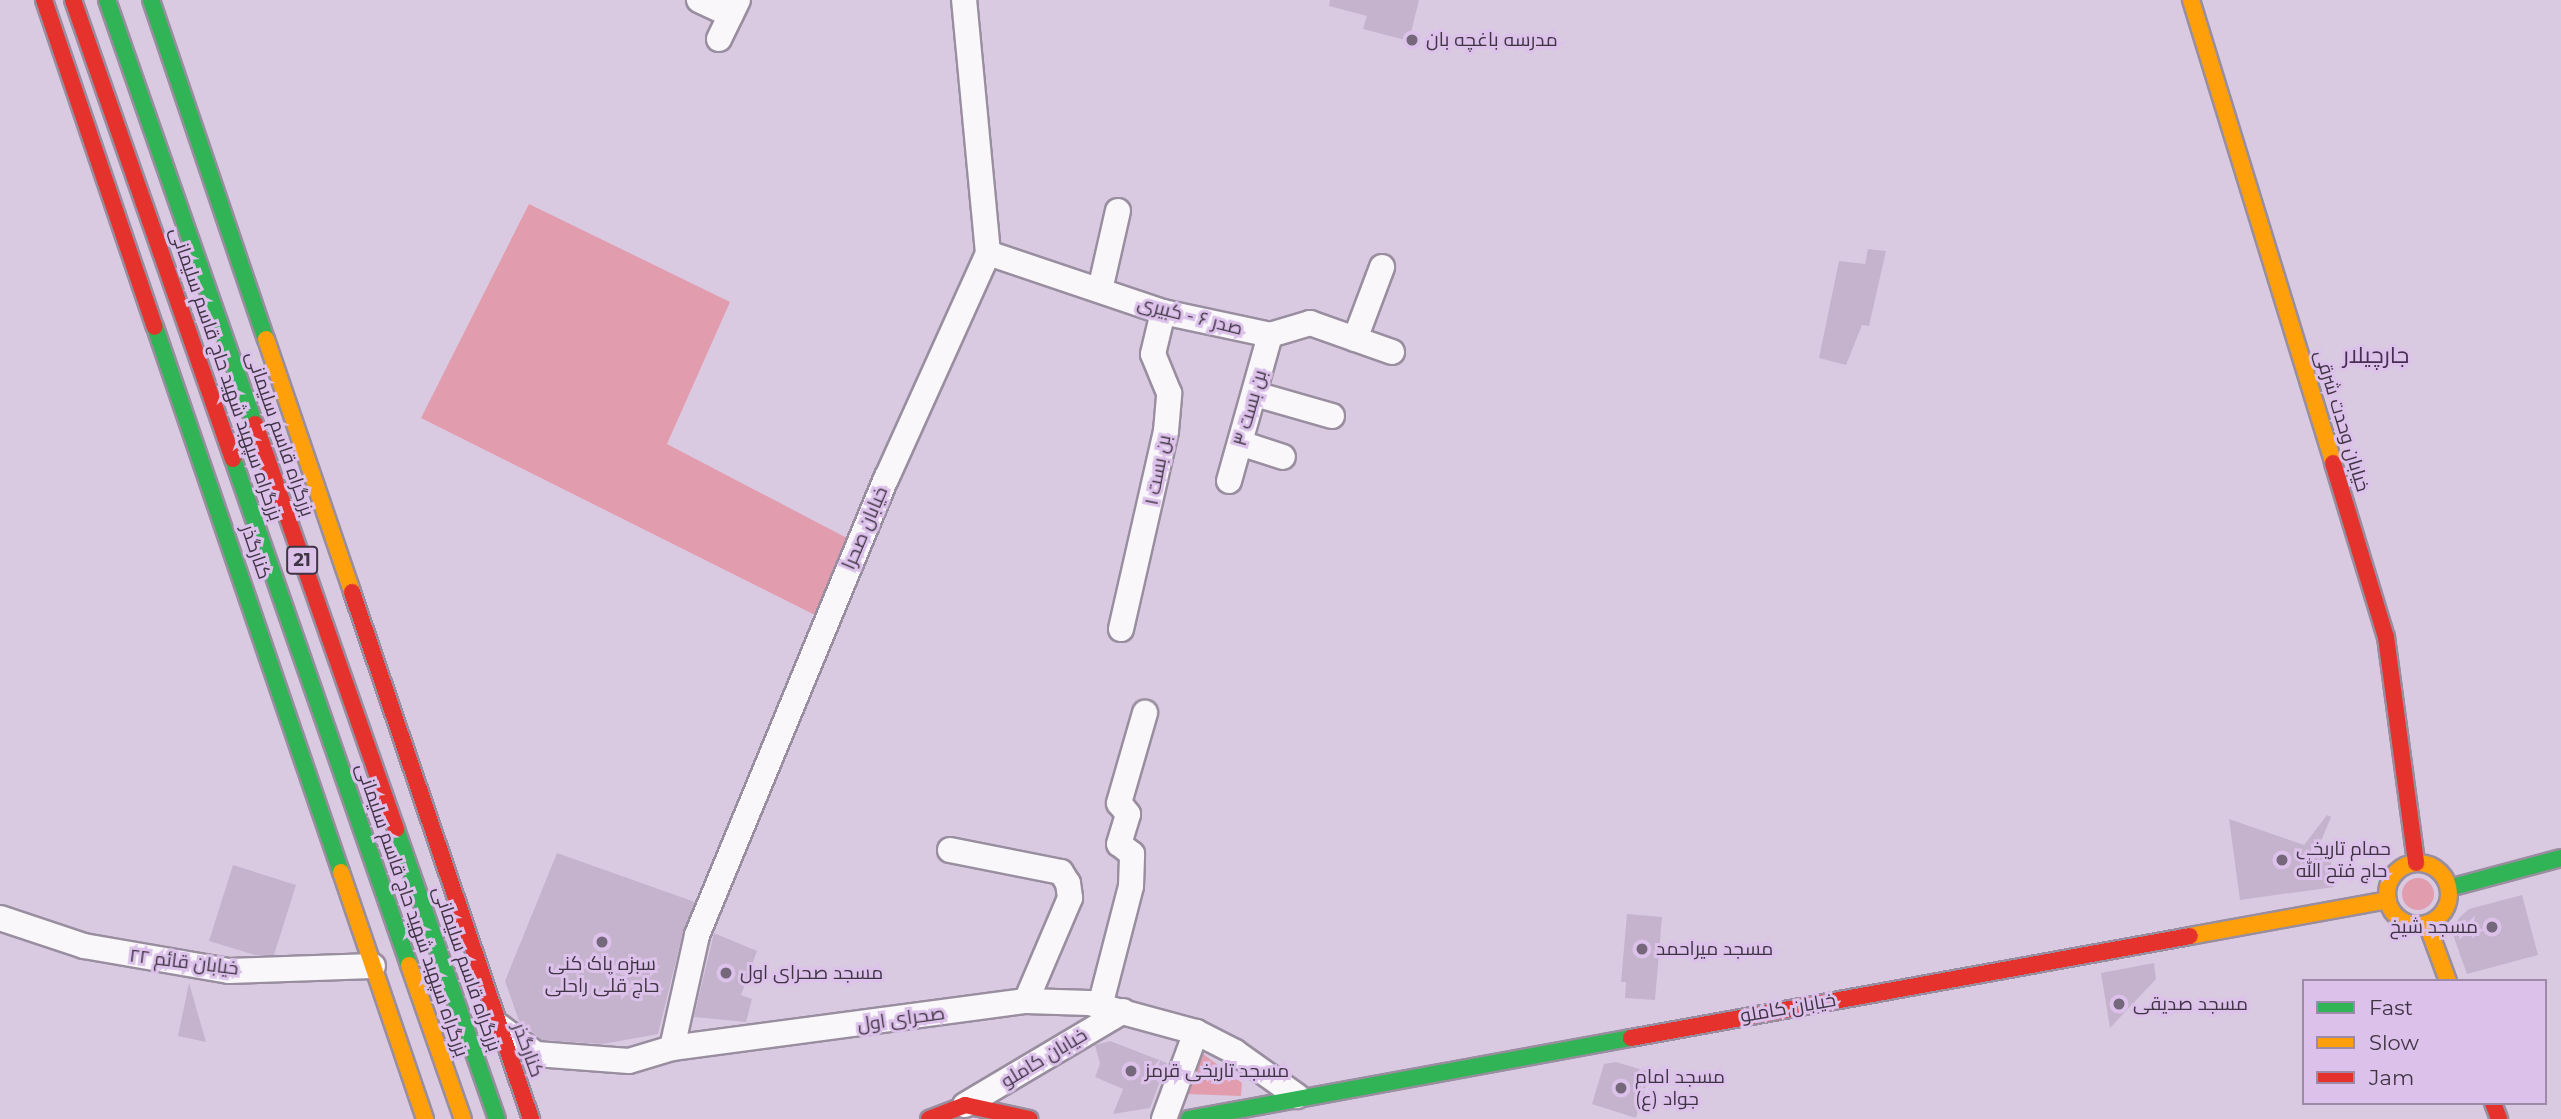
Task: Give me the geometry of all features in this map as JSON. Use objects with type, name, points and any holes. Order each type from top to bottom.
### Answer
[{"type":"main road","name":"کنارگذر","points":[[44,0],[425,1119]]},
{"type":"main road","name":"بزرگراه سپهبد شهید حاج قاسم سلیمانی","points":[[73,0],[463,1119]]},
{"type":"main road","name":"بزرگراه قاسم سلیمانی","points":[[107,0],[497,1119]]},
{"type":"main road","name":"کنارگذر","points":[[151,0],[496,1023],[531,1119]]},
{"type":"main road","name":"خیابان وحدت شرقی","points":[[2191,0],[2386,637],[2416,863]]},
{"type":"main road","points":[[2449,888],[2561,858]]},
{"type":"main road","points":[[2416,863],[2437,869],[2449,888],[2447,906],[2427,924],[2402,920],[2388,900],[2394,875],[2416,863]]},
{"type":"main road","name":"خیابان کاملو","points":[[1189,1119],[1297,1096],[2388,900]]},
{"type":"main road","points":[[2427,924],[2447,979]]},
{"type":"main road","points":[[929,1119],[965,1105],[1003,1110],[1030,1119]]},
{"type":"street","points":[[699,0],[735,7],[719,39]]},
{"type":"street","name":"خیابان صحرا","points":[[672,1048],[697,936],[887,477],[988,253],[964,0]]},
{"type":"street","points":[[1100,290],[1118,211]]},
{"type":"street","name":"صدر ۶ - کبیری","points":[[988,253],[1163,312],[1270,335],[1310,323],[1392,352]]},
{"type":"street","points":[[1355,339],[1382,267]]},
{"type":"street","name":"بن بست ۱","points":[[1121,629],[1166,431],[1169,393],[1153,354],[1163,312]]},
{"type":"street","name":"بن بست ۳","points":[[1229,481],[1270,335]]},
{"type":"street","points":[[1255,394],[1332,416]]},
{"type":"street","points":[[1240,443],[1283,457]]},
{"type":"street","points":[[1112,1009],[1131,886],[1132,854],[1119,844],[1128,814],[1119,803],[1145,713]]},
{"type":"street","points":[[950,850],[1061,872],[1069,883],[1070,898],[1026,1001]]},
{"type":"street","name":"خیابان قائم ۲۲","points":[[0,918],[84,946],[229,971],[373,966]]},
{"type":"street","name":"صحرای اول","points":[[496,1023],[536,1054],[629,1061],[672,1048],[1026,1001],[1112,1009],[1196,1032],[1248,1062],[1297,1096]]},
{"type":"street","name":"خیابان کاملو","points":[[965,1105],[1112,1009]]},
{"type":"street","points":[[1164,1119],[1196,1032]]},
{"type":"street","points":[[1240,1108],[1256,1081],[1248,1062]]},
{"type":"shaded area","points":[[529,204],[730,302],[667,444],[847,538],[815,615],[421,418]]},
{"type":"shaded area","points":[[2418,878],[2429,883],[2434,894],[2429,905],[2418,910],[2407,905],[2402,894],[2407,883]]},
{"type":"shaded area","points":[[1202,1053],[1242,1083],[1241,1096],[1187,1094]]},
{"type":"building","points":[[1330,0],[1419,0],[1409,41],[1363,29],[1367,16],[1329,6]]},
{"type":"building","points":[[1868,249],[1886,251],[1869,326],[1862,325],[1846,365],[1819,358],[1839,261],[1865,264]]},
{"type":"building","name":"حمام تاریخی حاج فتح الله","points":[[2327,815],[2331,817],[2317,851],[2330,856],[2334,887],[2240,900],[2229,819],[2304,845]]},
{"type":"building","name":"سبزه پاک کنی حاج قلی راحلی","points":[[557,853],[695,902],[683,932],[658,1034],[603,1044],[542,1040],[519,1021],[505,981]]},
{"type":"building","points":[[233,865],[296,885],[274,955],[255,955],[209,941]]},
{"type":"building","name":"مسجد شیخ","points":[[2522,895],[2538,955],[2467,974],[2452,932],[2459,918],[2469,909]]},
{"type":"building","name":"مسجد میراحمد","points":[[1627,914],[1662,917],[1655,1000],[1625,998],[1626,982],[1621,982]]},
{"type":"building","name":"مسجد صحرای اول","points":[[714,933],[757,951],[741,995],[752,999],[746,1022],[694,1017]]},
{"type":"building","name":"مسجد صدیقی","points":[[2154,963],[2156,979],[2110,1028],[2101,973]]},
{"type":"building","points":[[189,983],[206,1042],[178,1036]]},
{"type":"building","name":"مسجد تاریخی قرمز","points":[[1110,1041],[1167,1063],[1150,1108],[1113,1114],[1123,1089],[1095,1077],[1100,1064],[1095,1045]]},
{"type":"building","name":"مسجد امام جواد (ع)","points":[[1616,1062],[1650,1072],[1636,1118],[1592,1104],[1604,1064]]},
{"type":"traffic: fast","points":[[107,0],[255,424]]},
{"type":"traffic: fast","points":[[151,0],[266,339]]},
{"type":"traffic: fast","points":[[155,327],[341,872]]},
{"type":"traffic: fast","points":[[233,459],[409,965]]},
{"type":"traffic: fast","points":[[396,829],[497,1119]]},
{"type":"traffic: fast","points":[[2449,888],[2561,858]]},
{"type":"traffic: fast","points":[[1189,1119],[1631,1038]]},
{"type":"traffic: slow","points":[[2191,0],[2333,463]]},
{"type":"traffic: slow","points":[[266,339],[352,592]]},
{"type":"traffic: slow","points":[[2418,863],[2430,865],[2440,872],[2447,882],[2449,894],[2447,906],[2440,916],[2430,923],[2418,925],[2406,923],[2396,916],[2389,906],[2387,894],[2389,882],[2396,872],[2406,865],[2418,863]]},
{"type":"traffic: slow","points":[[341,872],[425,1119]]},
{"type":"traffic: slow","points":[[2190,936],[2388,900]]},
{"type":"traffic: slow","points":[[2427,924],[2447,979]]},
{"type":"traffic: slow","points":[[409,965],[463,1119]]},
{"type":"traffic: jam","points":[[44,0],[155,327]]},
{"type":"traffic: jam","points":[[73,0],[233,459]]},
{"type":"traffic: jam","points":[[255,424],[396,829]]},
{"type":"traffic: jam","points":[[2333,463],[2386,637],[2416,863]]},
{"type":"traffic: jam","points":[[352,592],[531,1119]]},
{"type":"traffic: jam","points":[[1631,1038],[2190,936]]},
{"type":"traffic: jam","points":[[929,1119],[965,1105],[1030,1119]]},
{"type":"traffic: jam","points":[[2494,1105],[2499,1119]]},
{"type":"place","name":"مدرسه باغچه بان","points":[[1412,40]]},
{"type":"place","name":"حمام تاریخی حاج فتح الله","points":[[2282,860]]},
{"type":"place","name":"مسجد شیخ","points":[[2492,927]]},
{"type":"place","name":"سبزه پاک کنی حاج قلی راحلی","points":[[602,942]]},
{"type":"place","name":"مسجد میراحمد","points":[[1642,949]]},
{"type":"place","name":"مسجد صحرای اول","points":[[726,973]]},
{"type":"place","name":"مسجد صدیقی","points":[[2119,1004]]},
{"type":"place","name":"مسجد تاریخی قرمز","points":[[1131,1071]]},
{"type":"place","name":"مسجد امام جواد (ع)","points":[[1621,1088]]},
{"type":"district","name":"جارچیلار","points":[[2376,355]]}]
